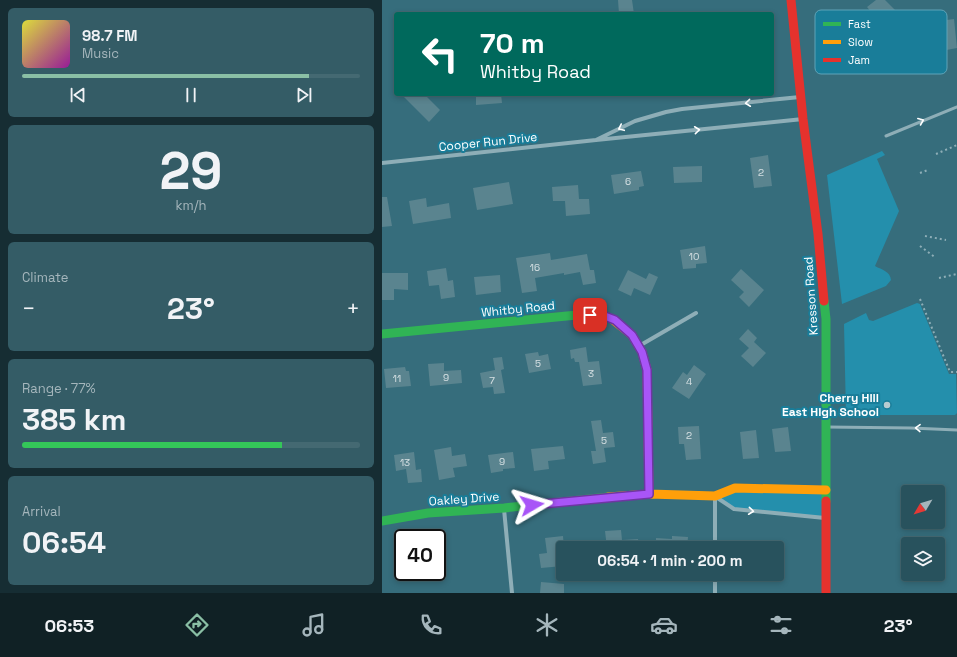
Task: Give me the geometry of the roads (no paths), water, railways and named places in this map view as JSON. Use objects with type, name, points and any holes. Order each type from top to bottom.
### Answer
[{"type":"street","name":"Kresson Road","points":[[791,0],[826,319],[826,593]]},
{"type":"street","name":"Cooper Run Drive","points":[[596,140],[635,121],[666,112],[801,97]]},
{"type":"street","name":"Cooper Run Drive","points":[[382,163],[803,119]]},
{"type":"street","points":[[639,346],[696,313]]},
{"type":"street","name":"Whitby Road","points":[[382,334],[577,315],[602,315],[615,320],[632,335],[642,352],[647,370],[649,494]]},
{"type":"street","points":[[715,496],[735,488],[826,490]]},
{"type":"street","name":"Oakley Drive","points":[[382,521],[428,513],[504,508],[574,500],[649,494],[715,496]]},
{"type":"street","points":[[715,496],[734,509],[826,518]]},
{"type":"street","points":[[715,496],[715,541]]},
{"type":"street","points":[[504,508],[512,593]]},
{"type":"street","points":[[715,581],[715,593]]},
{"type":"lane","points":[[886,136],[957,107]]},
{"type":"lane","points":[[826,427],[957,430]]},
{"type":"place","name":"Cherry Hill East High School","points":[[887,405]]}]
